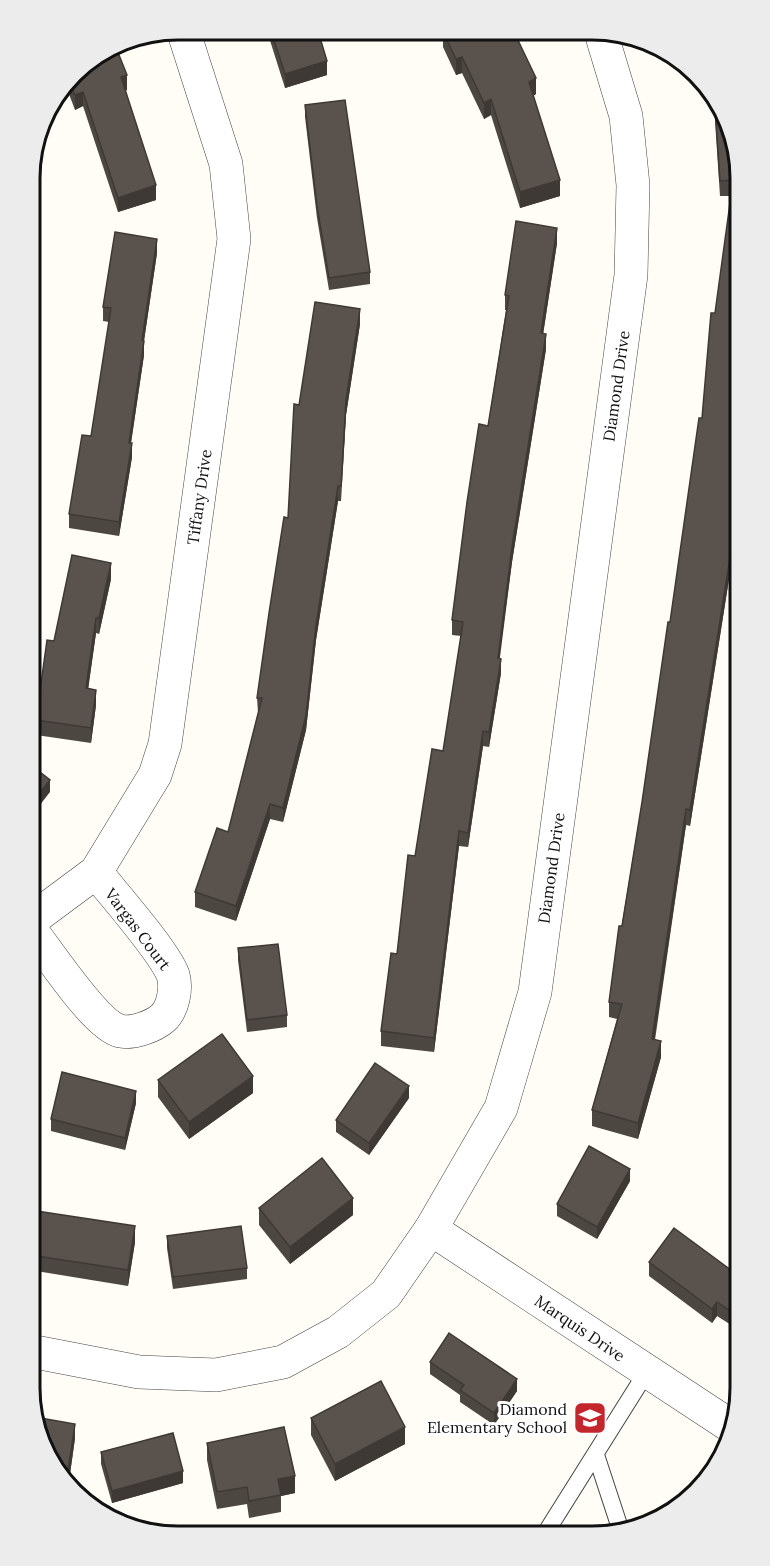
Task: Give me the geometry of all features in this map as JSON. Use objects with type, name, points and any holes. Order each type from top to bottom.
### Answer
[{"type":"street","name":"Tiffany Drive","points":[[40,913],[96,873],[155,775],[165,744],[234,239],[226,164],[187,41]]},
{"type":"street","name":"Diamond Drive","points":[[40,1353],[139,1372],[216,1375],[283,1362],[338,1332],[386,1294],[431,1229],[501,1108],[535,992],[631,275],[633,185],[626,116],[603,41]]},
{"type":"street","name":"Vargas Court","points":[[40,942],[97,1016],[120,1031],[143,1029],[165,1017],[175,995],[173,975],[161,956],[96,873]]},
{"type":"street","name":"Marquis Drive","points":[[431,1229],[646,1373],[725,1422]]},
{"type":"lane","points":[[550,1526],[646,1373]]},
{"type":"lane","points":[[596,1455],[618,1523]]},
{"type":"building","points":[[447,40],[518,40],[536,78],[529,82],[560,180],[520,192],[491,99],[484,103],[462,57],[456,59]]},
{"type":"building","points":[[274,41],[321,41],[327,61],[285,74]]},
{"type":"building","points":[[119,54],[127,75],[121,77],[156,185],[118,198],[83,92],[75,95],[73,90],[87,75]]},
{"type":"building","points":[[345,100],[370,272],[329,278],[317,206],[305,105]]},
{"type":"building","points":[[716,119],[725,143],[730,178],[730,180],[720,181]]},
{"type":"building","points":[[730,203],[730,560],[690,810],[686,809],[652,1039],[661,1041],[638,1123],[592,1110],[622,1004],[609,1002],[619,926],[622,926],[642,802],[699,418],[702,418],[711,313],[715,313]]},
{"type":"building","points":[[516,221],[557,228],[541,333],[546,334],[512,547],[498,658],[501,659],[489,732],[483,731],[468,833],[459,831],[434,1038],[381,1031],[391,953],[397,954],[408,855],[415,856],[432,749],[443,751],[463,622],[452,620],[467,502],[479,424],[488,426],[509,296],[505,295]]},
{"type":"building","points":[[115,232],[157,239],[129,443],[132,443],[119,522],[69,514],[82,435],[91,436],[111,308],[103,307]]},
{"type":"building","points":[[315,302],[360,309],[346,400],[341,486],[338,486],[316,625],[306,715],[283,808],[270,804],[236,906],[195,892],[217,828],[228,832],[262,698],[257,698],[269,613],[284,517],[288,518],[294,404],[299,405]]},
{"type":"building","points":[[72,555],[111,563],[99,618],[96,618],[86,688],[96,690],[91,728],[41,721],[41,687],[47,640],[54,641]]},
{"type":"building","points":[[41,773],[50,780],[40,792]]},
{"type":"building","points":[[278,944],[287,1015],[247,1020],[238,948]]},
{"type":"building","points":[[222,1034],[253,1076],[189,1122],[158,1080]]},
{"type":"building","points":[[375,1063],[409,1086],[369,1143],[336,1120]]},
{"type":"building","points":[[62,1072],[136,1091],[125,1138],[51,1119]]},
{"type":"building","points":[[589,1146],[630,1169],[597,1227],[557,1204]]},
{"type":"building","points":[[322,1158],[353,1198],[290,1247],[259,1208]]},
{"type":"building","points":[[40,1212],[135,1226],[128,1270],[40,1257]]},
{"type":"building","points":[[241,1226],[247,1268],[173,1277],[167,1236]]},
{"type":"building","points":[[674,1228],[729,1269],[729,1310],[717,1302],[712,1309],[649,1262]]},
{"type":"building","points":[[449,1333],[517,1379],[494,1413],[460,1390],[464,1385],[430,1362]]},
{"type":"building","points":[[381,1381],[405,1427],[335,1464],[311,1418]]},
{"type":"building","points":[[44,1419],[75,1424],[68,1470],[55,1449]]},
{"type":"building","points":[[284,1427],[295,1476],[278,1479],[281,1495],[249,1501],[247,1487],[217,1492],[207,1443]]},
{"type":"building","points":[[173,1433],[183,1471],[112,1491],[101,1452]]},
{"type":"place","name":"Diamond Elementary School","points":[[590,1418]]}]
